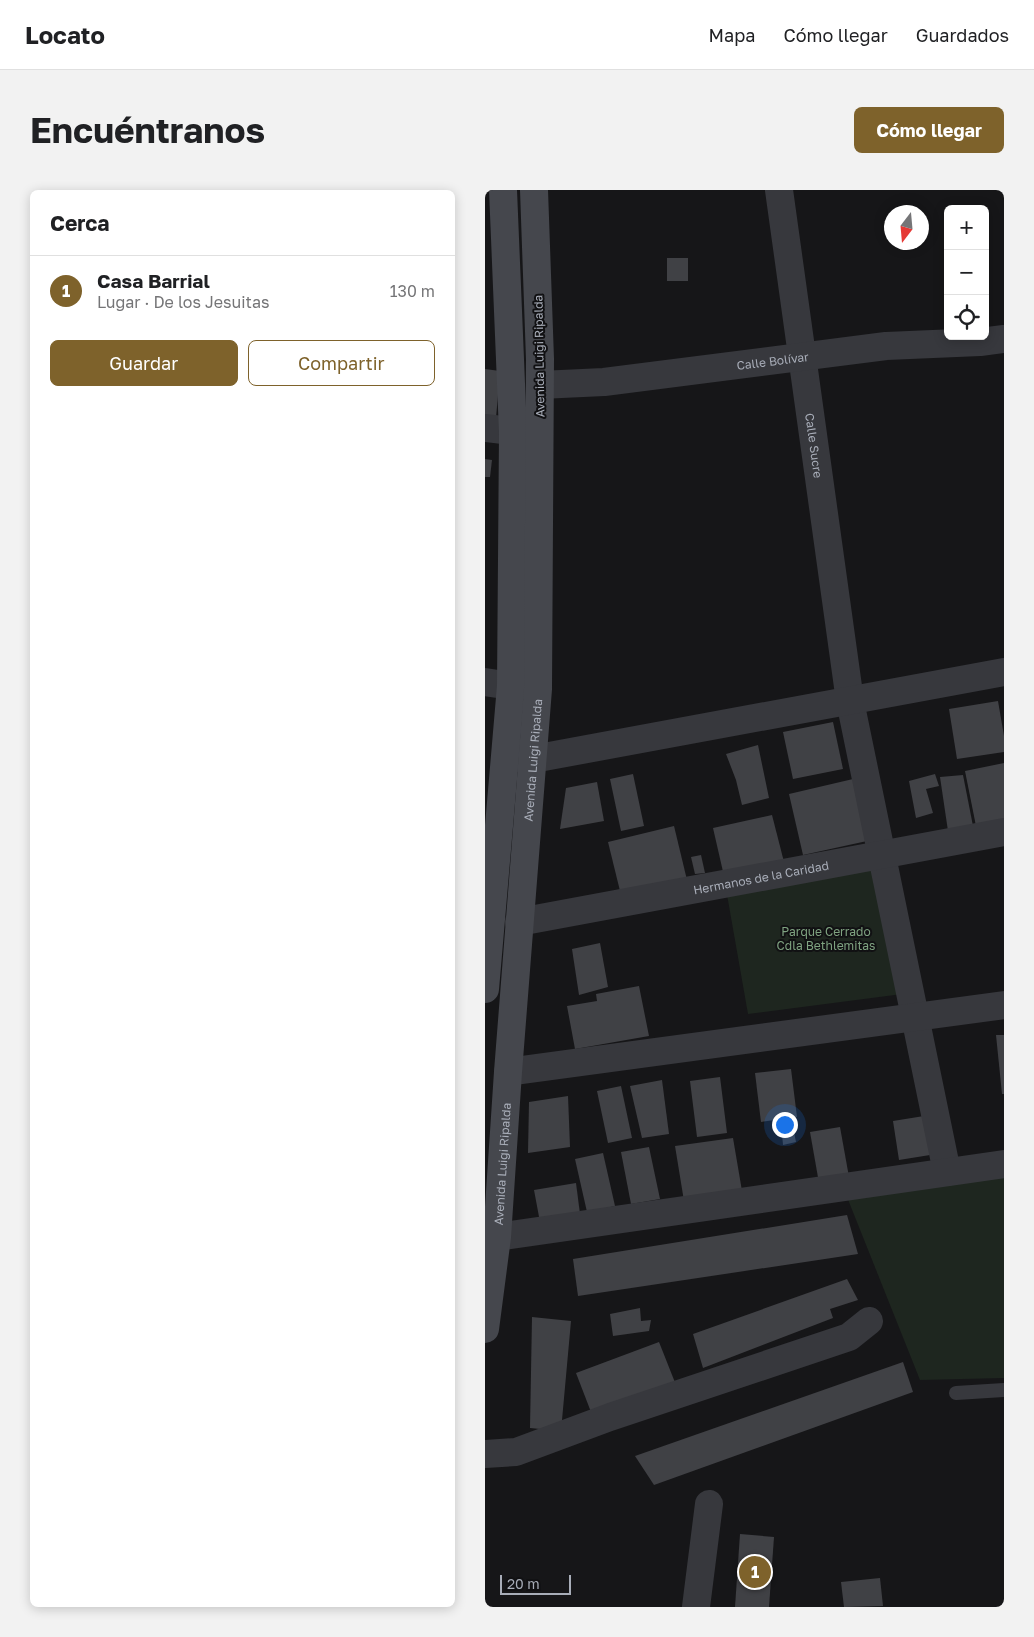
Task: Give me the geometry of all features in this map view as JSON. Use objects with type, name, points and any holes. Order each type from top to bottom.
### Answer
[{"type":"street","points":[[485,989],[505,756],[498,684],[513,432],[503,190]]},
{"type":"street","name":"Avenida Luigi Ripalda","points":[[485,1329],[492,1197],[507,1072],[538,689],[541,359],[534,190]]},
{"type":"street","name":"Calle Sucre","points":[[779,190],[850,701],[947,1172]]},
{"type":"street","name":"Calle Bolívar","points":[[540,386],[604,382],[886,346],[980,342],[1004,339]]},
{"type":"street","points":[[485,428],[540,434]]},
{"type":"street","points":[[505,756],[533,759],[1004,672]]},
{"type":"street","name":"Hermanos de la Caridad","points":[[519,922],[1004,832]]},
{"type":"street","points":[[507,1072],[1004,1005]]},
{"type":"street","points":[[491,1236],[1004,1164]]},
{"type":"street","points":[[485,1454],[516,1452],[611,1417],[849,1337],[869,1321]]},
{"type":"street","points":[[696,1607],[709,1504]]},
{"type":"lane","points":[[956,1393],[1004,1390]]},
{"type":"green space","name":"Parque Cerrado Cdla Bethlemitas","points":[[883,860],[910,993],[748,1014],[726,889]]},
{"type":"green space","points":[[1004,1170],[1004,1378],[920,1380],[847,1197]]},
{"type":"building","points":[[667,258],[688,258],[688,281],[667,281]]},
{"type":"building","points":[[485,369],[500,371],[496,418],[485,417]]},
{"type":"building","points":[[485,459],[492,460],[490,477],[485,477]]},
{"type":"building","points":[[998,701],[1004,736],[1004,752],[957,759],[949,709]]},
{"type":"building","points":[[833,722],[843,769],[793,779],[783,732]]},
{"type":"building","points":[[758,745],[769,798],[742,805],[736,780],[726,754]]},
{"type":"building","points":[[1004,763],[1004,821],[976,826],[965,771]]},
{"type":"building","points":[[633,774],[644,826],[621,831],[610,779]]},
{"type":"building","points":[[935,774],[939,786],[926,789],[933,813],[916,818],[909,781]]},
{"type":"building","points":[[963,775],[973,826],[948,831],[940,777]]},
{"type":"building","points":[[853,779],[867,841],[803,855],[789,794]]},
{"type":"building","points":[[597,782],[604,821],[560,829],[566,788]]},
{"type":"building","points":[[772,815],[784,862],[724,876],[713,828]]},
{"type":"building","points":[[674,826],[687,880],[621,895],[608,842]]},
{"type":"building","points":[[701,855],[705,873],[695,874],[691,857]]},
{"type":"building","points":[[600,943],[608,987],[579,995],[572,949]]},
{"type":"building","points":[[639,986],[649,1036],[575,1049],[567,1006],[597,1001],[596,994]]},
{"type":"building","points":[[996,1035],[1004,1035],[1004,1094],[1002,1094]]},
{"type":"building","points":[[791,1069],[797,1117],[761,1122],[755,1073]]},
{"type":"building","points":[[720,1077],[727,1133],[697,1137],[690,1081]]},
{"type":"building","points":[[662,1080],[669,1134],[642,1138],[630,1086]]},
{"type":"building","points":[[621,1086],[632,1138],[608,1143],[597,1091]]},
{"type":"building","points":[[568,1096],[570,1147],[528,1153],[529,1102]]},
{"type":"building","points":[[924,1116],[930,1155],[899,1160],[893,1121]]},
{"type":"building","points":[[840,1127],[849,1177],[819,1183],[810,1132]]},
{"type":"building","points":[[794,1132],[796,1142],[783,1145],[782,1134]]},
{"type":"building","points":[[733,1138],[742,1191],[684,1201],[675,1146]]},
{"type":"building","points":[[649,1147],[660,1199],[631,1204],[621,1152]]},
{"type":"building","points":[[603,1153],[615,1206],[587,1212],[575,1159]]},
{"type":"building","points":[[576,1183],[580,1214],[540,1222],[534,1190]]},
{"type":"building","points":[[847,1215],[858,1254],[578,1296],[573,1259]]},
{"type":"building","points":[[847,1279],[858,1300],[830,1309],[833,1318],[703,1368],[693,1334]]},
{"type":"building","points":[[640,1308],[641,1321],[651,1320],[649,1331],[613,1336],[610,1314]]},
{"type":"building","points":[[532,1317],[571,1321],[561,1431],[530,1428]]},
{"type":"building","points":[[659,1342],[676,1385],[591,1412],[576,1373]]},
{"type":"building","points":[[903,1362],[913,1392],[654,1485],[635,1456]]},
{"type":"building","points":[[740,1534],[774,1537],[769,1607],[735,1607]]},
{"type":"building","points":[[880,1578],[883,1606],[844,1607],[841,1582]]},
{"type":"place","name":"Casa Barrial","points":[[755,1572]]}]
